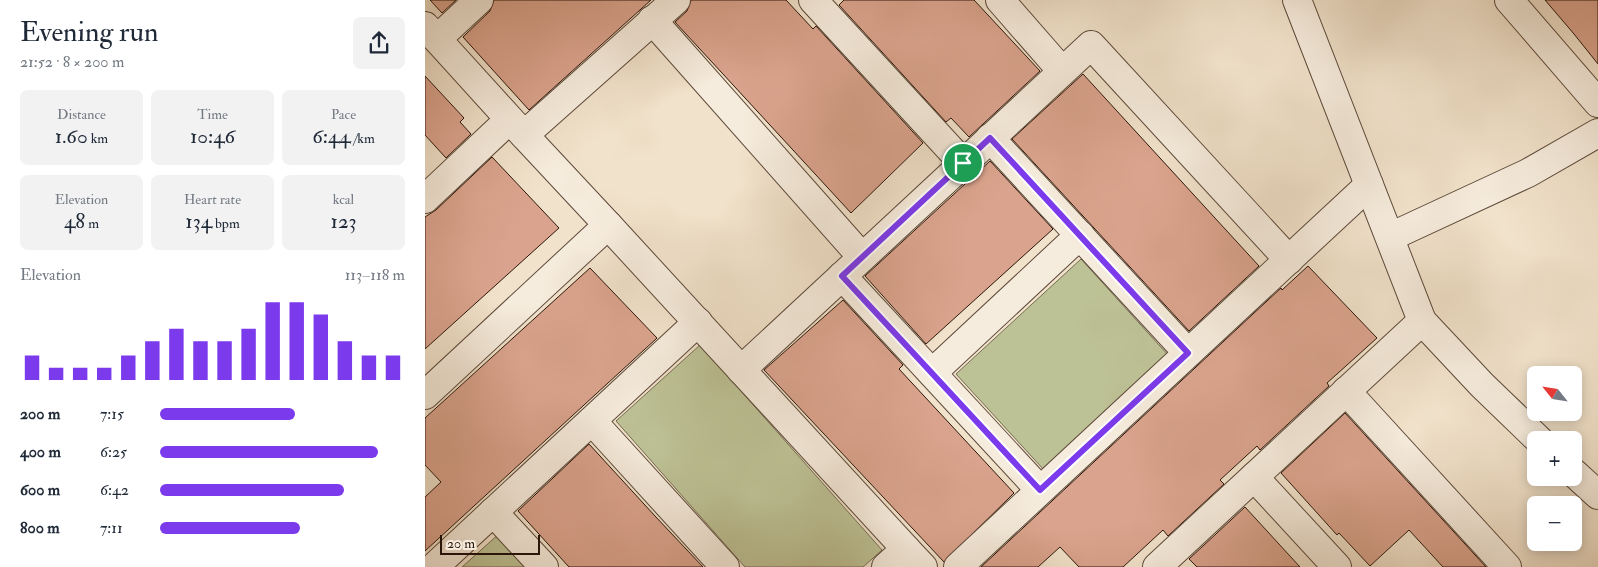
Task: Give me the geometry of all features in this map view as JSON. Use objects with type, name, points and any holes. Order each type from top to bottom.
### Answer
[{"type":"street","points":[[479,0],[431,33],[914,558],[886,567]]},
{"type":"street","points":[[425,199],[676,0]]},
{"type":"street","points":[[813,0],[963,163]]},
{"type":"street","points":[[1000,0],[1062,71]]},
{"type":"street","points":[[1297,0],[1422,321],[1482,385],[1530,431]]},
{"type":"street","points":[[1523,5],[1598,103]]},
{"type":"street","points":[[652,20],[852,267],[932,373],[1040,490]]},
{"type":"street","points":[[741,370],[1091,45],[1289,260]]},
{"type":"street","points":[[1390,237],[1528,173],[1598,133]]},
{"type":"street","points":[[990,138],[1188,353]]},
{"type":"street","points":[[958,567],[1369,185]]},
{"type":"street","points":[[425,395],[608,225]]},
{"type":"street","points":[[932,373],[1080,235]]},
{"type":"street","points":[[1157,567],[1422,321]]},
{"type":"street","points":[[434,567],[697,322]]},
{"type":"street","points":[[1346,392],[1507,567]]},
{"type":"street","points":[[592,421],[725,567]]},
{"type":"street","points":[[1254,477],[1337,567]]},
{"type":"street","points":[[1582,480],[1598,495]]},
{"type":"street","points":[[493,512],[544,567]]},
{"type":"green space","points":[[1081,259],[1169,356],[1044,470],[956,374]]},
{"type":"green space","points":[[700,345],[882,550],[863,567],[745,567],[616,421]]},
{"type":"green space","points":[[500,533],[531,567],[462,567]]},
{"type":"building","points":[[430,0],[456,0],[442,13]]},
{"type":"building","points":[[494,0],[651,0],[529,110],[463,37],[490,11]]},
{"type":"building","points":[[691,0],[786,0],[813,29],[816,26],[923,143],[851,213],[675,22],[687,11]]},
{"type":"building","points":[[844,0],[974,0],[1040,71],[969,137],[951,118],[946,122],[839,5]]},
{"type":"building","points":[[1545,0],[1598,0],[1598,64],[1574,34]]},
{"type":"building","points":[[1083,74],[1259,266],[1189,331],[1012,139]]},
{"type":"building","points":[[425,76],[464,118],[460,122],[471,134],[446,158],[425,135]]},
{"type":"building","points":[[492,157],[559,228],[425,349],[425,217],[436,210]]},
{"type":"building","points":[[990,161],[1053,229],[926,344],[865,276]]},
{"type":"building","points":[[1308,266],[1377,338],[1327,383],[1329,386],[1260,450],[1257,446],[1220,480],[1224,484],[1168,536],[1163,530],[1123,567],[1079,567],[1060,547],[1038,567],[981,567],[1281,288],[1282,290]]},
{"type":"building","points":[[590,268],[657,338],[425,551],[425,497],[441,482],[425,465],[425,418]]},
{"type":"building","points":[[843,300],[903,365],[899,369],[1014,493],[944,562],[764,370]]},
{"type":"building","points":[[1345,413],[1486,567],[1443,567],[1409,530],[1370,566],[1339,533],[1337,535],[1281,473]]},
{"type":"building","points":[[589,444],[703,567],[569,567],[518,511]]},
{"type":"building","points":[[1245,507],[1300,567],[1197,567],[1189,559]]},
{"type":"route","points":[[990,138],[1188,353],[1040,490],[842,276],[963,163],[990,138]]}]
